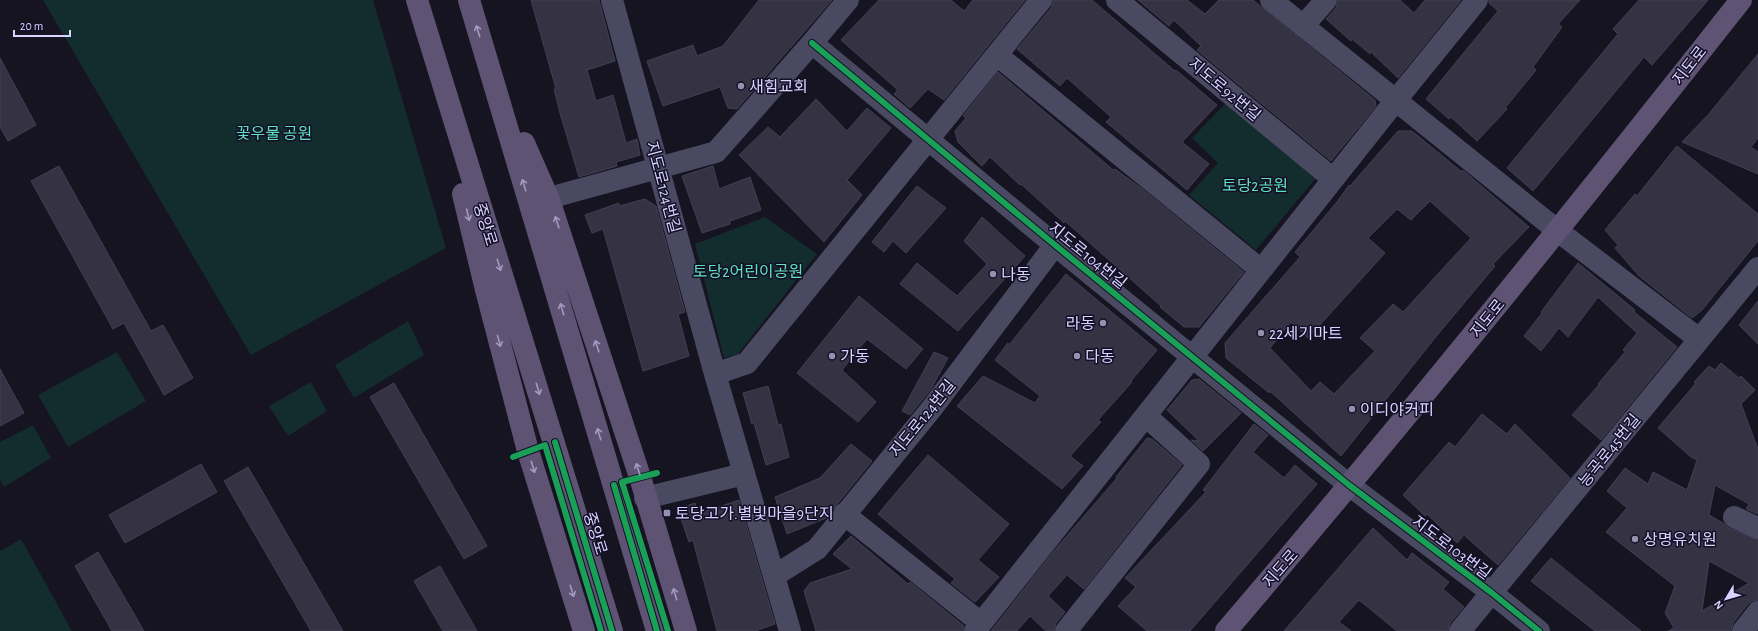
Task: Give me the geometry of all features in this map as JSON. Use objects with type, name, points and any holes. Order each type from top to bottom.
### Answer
[{"type":"main road","name":"중앙로","points":[[417,0],[612,631]]},
{"type":"main road","name":"중앙로","points":[[469,0],[657,631]]},
{"type":"main road","name":"지도로","points":[[1226,631],[1349,486],[1558,231],[1741,0]]},
{"type":"main road","points":[[425,27],[492,313],[528,450],[584,631]]},
{"type":"main road","points":[[487,61],[549,200],[646,498],[686,631]]},
{"type":"street","name":"지도로124번길","points":[[612,0],[715,374],[790,631]]},
{"type":"street","points":[[549,200],[560,195],[716,152],[848,0]]},
{"type":"street","points":[[715,374],[747,363],[1041,0]]},
{"type":"street","name":"지도로92번길","points":[[1117,0],[1333,179]]},
{"type":"street","points":[[1271,0],[1558,231],[1699,339]]},
{"type":"street","points":[[1304,26],[1326,0]]},
{"type":"street","points":[[844,514],[978,627],[1297,224],[1477,0]]},
{"type":"street","name":"지도로104번길","points":[[812,43],[927,140],[1193,356],[1349,486]]},
{"type":"street","points":[[997,55],[1261,270]]},
{"type":"street","name":"지도로124번길","points":[[774,576],[817,549],[932,408],[1055,245]]},
{"type":"street","name":"능곡로45번길","points":[[1460,631],[1758,268]]},
{"type":"street","points":[[1066,631],[1199,464],[1146,416]]},
{"type":"street","points":[[646,498],[744,474]]},
{"type":"street","name":"지도로103번길","points":[[1349,486],[1492,593],[1539,631]]},
{"type":"street","points":[[1734,518],[1758,528]]},
{"type":"street","points":[[1743,631],[1758,612]]},
{"type":"green space","name":"꽃우물 공원","points":[[43,0],[373,0],[446,248],[251,355]]},
{"type":"green space","name":"토당2공원","points":[[1227,102],[1315,179],[1256,250],[1189,195],[1218,163],[1192,138]]},
{"type":"green space","name":"토당2어린이공원","points":[[765,217],[817,254],[738,354],[724,358],[695,244]]},
{"type":"green space","points":[[408,321],[424,355],[354,398],[335,365]]},
{"type":"green space","points":[[117,352],[146,401],[68,447],[38,395]]},
{"type":"green space","points":[[311,382],[327,411],[288,436],[269,406]]},
{"type":"green space","points":[[33,425],[51,458],[4,487],[0,480],[0,442]]},
{"type":"green space","points":[[21,539],[72,631],[0,631],[0,551]]},
{"type":"building","points":[[531,0],[599,0],[615,61],[587,70],[596,101],[613,95],[626,143],[637,139],[640,155],[616,162],[617,166],[579,177],[560,113],[554,89],[556,89]]},
{"type":"building","points":[[759,0],[832,0],[737,109],[728,108],[720,87],[663,106],[647,61],[693,45],[697,56],[723,46]]},
{"type":"building","points":[[879,0],[951,0],[964,11],[973,0],[1025,0],[944,100],[928,89],[910,108],[894,94],[898,90],[841,40]]},
{"type":"building","points":[[1053,0],[1092,0],[1217,105],[1182,142],[1209,164],[1187,190],[1106,122],[1111,117],[1067,78],[1060,86],[1017,49],[1051,8]]},
{"type":"building","points":[[1138,0],[1187,0],[1205,14],[1219,0],[1253,0],[1375,100],[1376,106],[1331,161],[1197,50],[1201,46],[1174,20],[1169,26]]},
{"type":"building","points":[[1338,0],[1400,0],[1414,13],[1425,0],[1461,0],[1398,78],[1370,51],[1370,54],[1352,39],[1351,41],[1326,19],[1336,8]]},
{"type":"building","points":[[1489,0],[1580,0],[1558,24],[1562,27],[1533,67],[1536,70],[1505,108],[1507,109],[1477,141],[1451,117],[1449,119],[1426,99],[1498,11],[1489,3]]},
{"type":"building","points":[[1639,0],[1708,0],[1652,65],[1644,57],[1533,191],[1507,168],[1618,34],[1613,29]]},
{"type":"building","points":[[1758,54],[1758,138],[1751,147],[1758,152],[1758,174],[1682,142],[1708,115]]},
{"type":"building","points":[[0,58],[36,125],[8,141],[0,127]]},
{"type":"building","points":[[998,72],[1112,169],[1115,169],[1141,188],[1244,272],[1199,327],[1184,327],[1065,221],[1064,223],[990,157],[982,166],[958,142],[955,131],[966,118],[963,116]]},
{"type":"building","points":[[816,99],[847,131],[867,108],[891,128],[847,180],[862,195],[824,242],[739,155],[768,127],[780,137]]},
{"type":"building","points":[[1398,131],[1412,131],[1462,172],[1463,170],[1529,227],[1493,264],[1495,266],[1434,339],[1341,456],[1271,392],[1268,392],[1226,358],[1225,343],[1300,257],[1295,252],[1337,202],[1349,185],[1350,186]],"holes":[[[1430,201],[1471,238],[1403,312],[1393,304],[1360,338],[1375,351],[1334,394],[1320,382],[1311,391],[1270,348],[1291,322],[1308,338],[1385,253],[1368,238],[1397,209],[1411,220]]]},
{"type":"building","points":[[1677,146],[1758,214],[1758,241],[1702,310],[1692,318],[1639,276],[1615,248],[1618,245],[1605,230],[1635,194],[1637,196]]},
{"type":"building","points":[[59,166],[151,331],[163,325],[193,378],[164,395],[124,323],[113,329],[31,181]]},
{"type":"building","points":[[713,166],[719,189],[750,177],[761,210],[730,221],[730,224],[702,233],[682,176]]},
{"type":"building","points":[[917,186],[946,208],[906,253],[893,241],[884,252],[872,242]]},
{"type":"building","points":[[645,199],[656,206],[685,312],[678,314],[689,356],[643,371],[603,229],[592,233],[585,215],[619,203],[619,206]]},
{"type":"building","name":"나동","points":[[982,217],[1025,256],[958,331],[900,284],[917,263],[957,296],[987,264],[964,241]]},
{"type":"building","points":[[1578,263],[1677,347],[1601,440],[1572,415],[1599,385],[1598,384],[1625,352],[1623,350],[1637,333],[1598,297],[1568,337],[1559,328],[1541,351],[1524,336]]},
{"type":"building","points":[[1066,274],[1157,350],[1131,381],[1132,382],[1098,420],[1101,422],[1070,456],[1083,466],[1062,489],[957,406],[983,376],[1035,403],[1040,396],[995,360],[1008,343],[1009,345]]},
{"type":"building","name":"가동","points":[[859,296],[923,349],[906,369],[867,339],[842,370],[876,402],[858,422],[797,373]]},
{"type":"building","points":[[1758,301],[1758,344],[1739,325]]},
{"type":"building","points":[[934,352],[948,358],[931,389],[910,415],[902,411]]},
{"type":"building","points":[[1721,363],[1739,378],[1741,376],[1755,390],[1741,404],[1758,449],[1758,514],[1746,509],[1749,504],[1715,485],[1709,515],[1729,528],[1758,540],[1758,600],[1748,604],[1733,623],[1731,631],[1668,631],[1674,628],[1665,613],[1675,586],[1606,532],[1627,508],[1607,491],[1625,468],[1648,484],[1653,472],[1687,490],[1697,460],[1691,457],[1658,428],[1696,383],[1694,382],[1709,366],[1715,370]],"holes":[[[1709,561],[1749,583],[1702,611]]]},
{"type":"building","points":[[0,369],[24,413],[0,426]]},
{"type":"building","points":[[1199,379],[1241,413],[1203,451],[1191,440],[1199,441],[1167,410],[1192,380]]},
{"type":"building","points":[[394,383],[487,546],[464,559],[370,397]]},
{"type":"building","points":[[768,386],[778,425],[781,424],[789,457],[766,465],[754,423],[752,424],[743,393]]},
{"type":"building","points":[[1482,414],[1507,434],[1515,424],[1570,478],[1498,565],[1464,535],[1457,543],[1427,514],[1425,516],[1403,495],[1449,442],[1455,447]]},
{"type":"building","points":[[1254,424],[1268,435],[1253,452],[1284,478],[1295,465],[1317,484],[1190,631],[1147,631],[1118,606],[1136,587],[1125,578],[1206,492],[1203,490]]},
{"type":"building","points":[[1147,438],[1152,439],[1182,465],[1084,589],[1067,575],[1048,596],[1065,612],[1056,623],[1054,631],[1046,631],[1030,616],[1017,631],[991,631],[1053,552],[1117,478],[1116,477]]},
{"type":"building","points":[[851,444],[872,461],[826,518],[787,534],[775,497],[820,478]]},
{"type":"building","points":[[928,455],[1009,524],[978,560],[999,577],[975,602],[951,583],[955,579],[878,514]]},
{"type":"building","points":[[201,464],[217,492],[125,543],[109,515]]},
{"type":"building","points":[[248,467],[343,631],[311,631],[224,481]]},
{"type":"building","points":[[739,500],[775,624],[755,631],[717,631],[693,540],[689,542],[678,509],[695,503],[698,514]]},
{"type":"building","points":[[1373,528],[1407,560],[1412,553],[1449,582],[1443,589],[1464,607],[1450,623],[1448,631],[1397,631],[1359,600],[1339,622],[1351,631],[1284,631]]},
{"type":"building","points":[[851,536],[908,584],[910,582],[964,626],[963,631],[816,631],[804,591],[810,583],[852,569],[833,554]]},
{"type":"building","points":[[98,552],[144,631],[112,631],[75,566]]},
{"type":"building","points":[[1551,558],[1641,631],[1595,631],[1531,581]]},
{"type":"building","points":[[440,566],[477,631],[443,631],[414,581]]},
{"type":"cycle path","points":[[812,43],[1055,245],[1349,485],[1492,593],[1539,631]]},
{"type":"cycle path","points":[[555,442],[612,631]]},
{"type":"cycle path","points":[[513,457],[545,445],[601,631]]},
{"type":"cycle path","points":[[657,473],[622,482],[668,631]]},
{"type":"cycle path","points":[[614,485],[657,631]]},
{"type":"place","name":"새힘교회","points":[[741,86]]},
{"type":"place","name":"나동","points":[[993,274]]},
{"type":"place","name":"라동","points":[[1103,323]]},
{"type":"place","name":"22세기마트","points":[[1261,333]]},
{"type":"place","name":"가동","points":[[832,356]]},
{"type":"place","name":"다동","points":[[1077,356]]},
{"type":"place","name":"이디야커피","points":[[1352,409]]},
{"type":"place","name":"토당고가.별빛마을9단지","points":[[667,513]]},
{"type":"place","name":"상명유치원","points":[[1635,539]]}]
